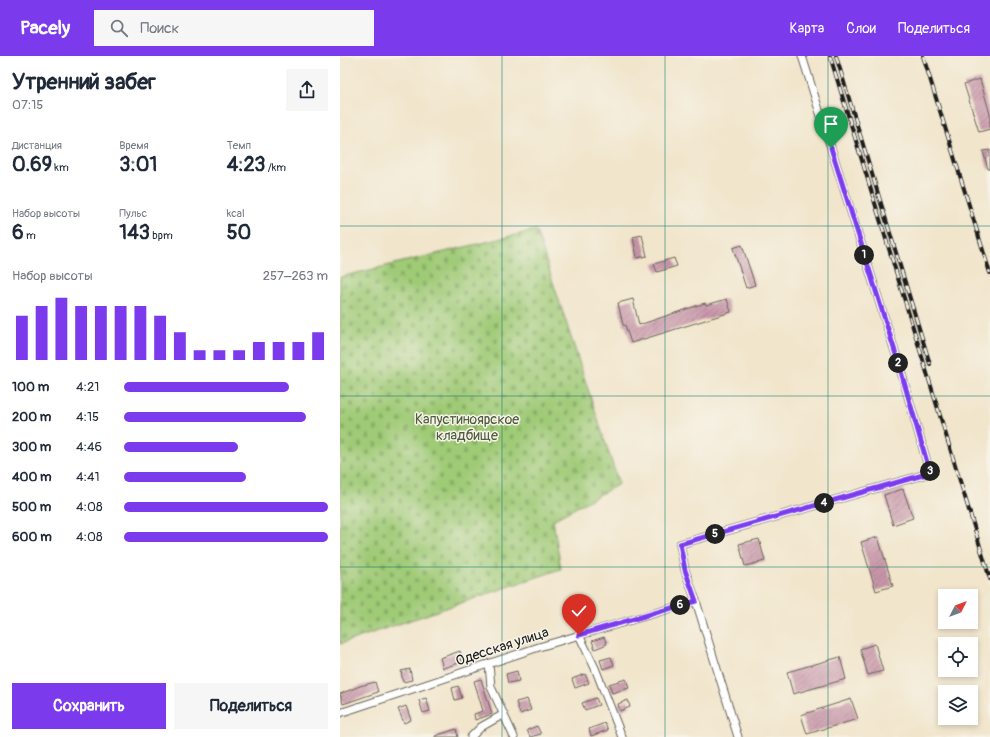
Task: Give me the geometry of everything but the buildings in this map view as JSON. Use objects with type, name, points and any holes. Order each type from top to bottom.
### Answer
[{"type":"street","points":[[738,737],[685,570],[680,544],[930,473],[898,361],[802,56]]},
{"type":"street","name":"Одесская улица","points":[[340,713],[579,635],[696,601]]},
{"type":"street","points":[[579,635],[595,668],[622,737]]},
{"type":"street","points":[[490,664],[491,687],[514,737]]},
{"type":"street","points":[[471,737],[481,727],[504,714]]},
{"type":"green space","name":"Капустиноярское кладбище","points":[[536,230],[619,484],[553,520],[561,569],[340,644],[340,277]]},
{"type":"railway","points":[[830,56],[990,579]]},
{"type":"railway","points":[[836,56],[930,364]]},
{"type":"railway","points":[[923,56],[990,273]]},
{"type":"route","points":[[579,635],[696,601],[685,570],[680,544],[930,473],[898,361],[831,148]]}]
